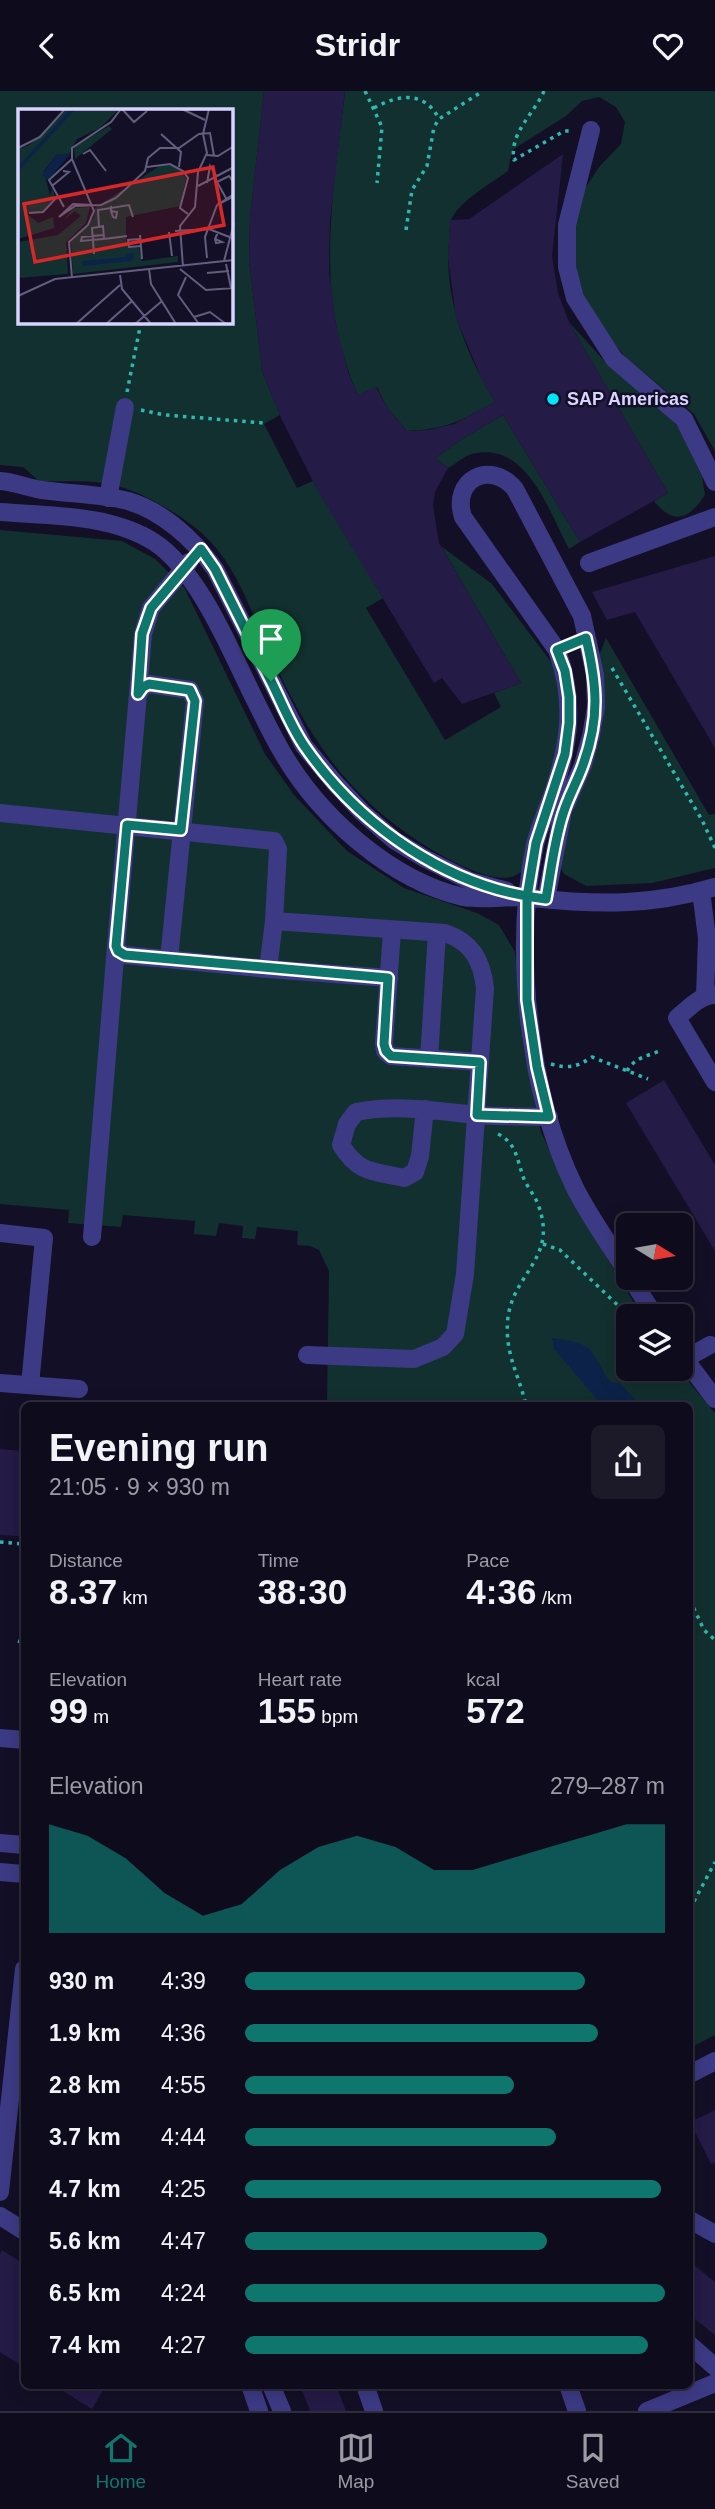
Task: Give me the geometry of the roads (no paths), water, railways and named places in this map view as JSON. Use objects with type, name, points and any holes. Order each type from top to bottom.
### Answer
[{"type":"street","points":[[591,130],[567,225],[567,267],[575,298],[614,359],[684,419],[715,482]]},
{"type":"street","points":[[108,498],[125,407]]},
{"type":"street","points":[[546,899],[560,823],[592,736],[596,707],[595,675],[582,616],[516,489],[500,476],[484,474],[474,478],[461,494],[460,508],[463,517],[557,650],[565,671],[569,697],[565,754],[536,843],[527,897],[527,1000],[536,1060],[549,1117],[576,1189],[616,1255]]},
{"type":"street","points":[[0,481],[38,490],[128,501],[150,510],[201,549],[215,569],[304,746],[343,792],[394,840],[424,858],[470,881],[527,897]]},
{"type":"street","points":[[0,512],[107,523],[128,529],[154,542],[179,562],[197,588],[283,754],[314,797],[341,827],[377,857],[400,871],[465,897],[527,897],[591,904],[648,902],[708,889],[710,996],[677,1018],[715,1082]]},
{"type":"street","points":[[589,563],[715,517]]},
{"type":"street","points":[[92,1237],[142,634],[151,608],[201,549]]},
{"type":"street","points":[[557,650],[586,638]]},
{"type":"street","points":[[138,694],[149,684],[190,690],[195,701],[169,959]]},
{"type":"street","points":[[0,813],[274,841],[278,849],[268,969]]},
{"type":"street","points":[[274,921],[437,933],[459,938],[475,953],[483,969],[485,988],[465,1274],[455,1334],[443,1347],[414,1359],[307,1355]]},
{"type":"street","points":[[391,931],[386,1051],[391,1056],[480,1062]]},
{"type":"street","points":[[429,1059],[437,933]]},
{"type":"street","points":[[116,946],[118,951],[125,955],[388,978]]},
{"type":"street","points":[[425,1109],[420,1156],[415,1172],[404,1178],[366,1170],[351,1162],[341,1145],[347,1124],[356,1112],[378,1108],[425,1109],[476,1122],[549,1117]]},
{"type":"street","points":[[0,1233],[44,1238],[30,1385]]},
{"type":"street","points":[[693,1352],[710,1345]]},
{"type":"street","points":[[693,1369],[715,1399]]},
{"type":"street","points":[[0,1383],[79,1389]]},
{"type":"street","points":[[0,1738],[21,1740]]},
{"type":"street","points":[[0,1843],[21,1845]]},
{"type":"street","points":[[0,1872],[21,1874]]},
{"type":"street","points":[[0,2192],[21,1997]]},
{"type":"street","points":[[693,2072],[715,2061]]},
{"type":"street","points":[[0,2216],[21,2229]]},
{"type":"street","points":[[693,2222],[715,2234]]},
{"type":"street","points":[[693,2348],[715,2367]]},
{"type":"street","points":[[647,2411],[715,2383]]},
{"type":"street","points":[[251,2389],[259,2411]]},
{"type":"street","points":[[273,2389],[282,2411]]},
{"type":"street","points":[[366,2389],[374,2411]]},
{"type":"street","points":[[569,2389],[577,2411]]},
{"type":"water","points":[[552,1338],[583,1345],[593,1354],[610,1382],[620,1383],[637,1402],[599,1402],[554,1349]]},
{"type":"place","name":"SAP Americas","points":[[553,399]]}]
